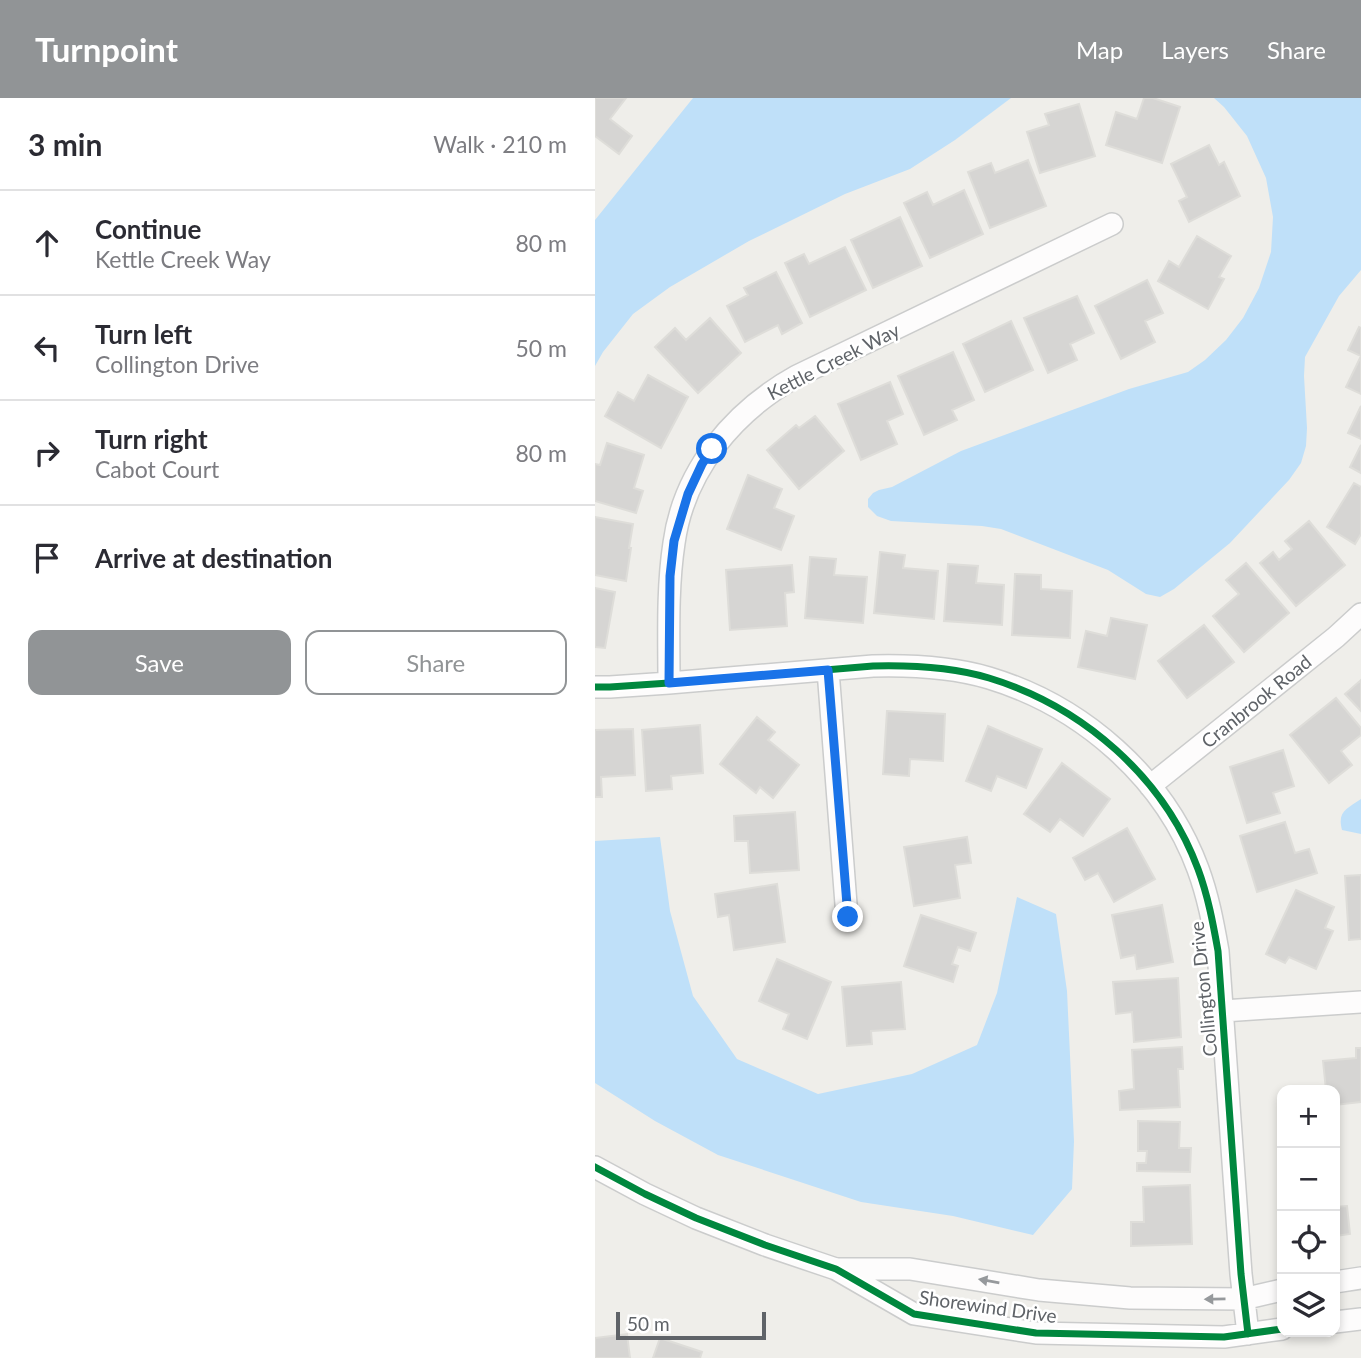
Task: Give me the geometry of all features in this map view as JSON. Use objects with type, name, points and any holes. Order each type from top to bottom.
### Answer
[{"type":"street","name":"Kettle Creek Way","points":[[669,683],[670,576],[674,541],[688,494],[702,464],[731,425],[755,402],[797,376],[1112,224]]},
{"type":"street","name":"Cranbrook Road","points":[[1150,786],[1361,614]]},
{"type":"street","name":"Collington Drive","points":[[595,687],[902,665],[946,669],[989,678],[1030,693],[1068,713],[1125,758],[1150,786],[1178,827],[1201,877],[1211,908],[1218,951],[1243,1299],[1248,1334]]},
{"type":"street","points":[[828,670],[848,917]]},
{"type":"street","points":[[1223,1011],[1361,1002]]},
{"type":"street","name":"Shorewind Drive","points":[[595,1167],[696,1218],[836,1269],[914,1314],[1036,1333],[1224,1337],[1277,1330]]},
{"type":"street","name":"Shorewind Drive","points":[[836,1269],[910,1269],[1039,1290],[1130,1298],[1243,1299],[1277,1291]]},
{"type":"street","points":[[1340,1281],[1361,1278]]},
{"type":"street","points":[[1340,1321],[1361,1319]]},
{"type":"water","points":[[693,98],[1011,98],[955,140],[910,169],[845,194],[749,241],[670,287],[633,314],[595,366],[595,220]]},
{"type":"water","points":[[1214,98],[1361,98],[1361,270],[1339,296],[1305,357],[1306,446],[1301,463],[1289,480],[1230,543],[1174,589],[1160,597],[1146,594],[1108,570],[1001,529],[891,521],[877,516],[868,507],[868,499],[873,493],[892,487],[961,451],[1129,389],[1188,372],[1226,340],[1243,318],[1259,288],[1271,252],[1273,217],[1266,178],[1247,136]]},
{"type":"water","points":[[1361,799],[1361,834],[1342,830],[1342,814]]},
{"type":"water","points":[[660,837],[670,911],[693,996],[737,1059],[818,1094],[912,1074],[977,1045],[997,993],[1017,897],[1056,914],[1067,991],[1074,1141],[1072,1189],[1033,1235],[953,1216],[861,1202],[718,1155],[655,1121],[595,1083],[595,841]]},
{"type":"building","points":[[595,98],[626,98],[610,119],[632,136],[619,154],[595,136]]},
{"type":"building","points":[[1144,98],[1153,98],[1180,107],[1162,163],[1106,145],[1116,112],[1137,119]]},
{"type":"building","points":[[1079,104],[1095,156],[1040,173],[1027,132],[1049,125],[1045,114]]},
{"type":"building","points":[[1209,145],[1219,165],[1224,162],[1240,196],[1189,222],[1179,201],[1187,197],[1171,164]]},
{"type":"building","points":[[1028,160],[1046,206],[990,228],[968,172],[991,163],[995,173]]},
{"type":"building","points":[[964,190],[983,234],[930,258],[904,203],[927,192],[933,205]]},
{"type":"building","points":[[900,217],[922,266],[873,288],[851,240]]},
{"type":"building","points":[[1197,236],[1231,256],[1219,277],[1224,279],[1208,309],[1158,281],[1169,261],[1179,267]]},
{"type":"building","points":[[845,247],[866,290],[810,317],[785,263],[804,254],[809,264]]},
{"type":"building","points":[[776,272],[802,323],[782,334],[778,325],[745,342],[727,306],[748,295],[744,288]]},
{"type":"building","points":[[1147,280],[1163,313],[1145,321],[1155,342],[1121,359],[1095,306]]},
{"type":"building","points":[[1077,296],[1094,333],[1070,344],[1077,360],[1048,373],[1024,318]]},
{"type":"building","points":[[710,318],[741,353],[698,393],[655,347],[675,328],[686,340]]},
{"type":"building","points":[[1011,321],[1033,370],[985,392],[963,344]]},
{"type":"building","points":[[1359,327],[1361,328],[1361,356],[1348,350]]},
{"type":"building","points":[[953,352],[974,400],[952,410],[957,420],[924,435],[898,376]]},
{"type":"building","points":[[1361,356],[1361,394],[1346,387]]},
{"type":"building","points":[[648,375],[688,397],[661,448],[605,416],[618,392],[634,401]]},
{"type":"building","points":[[890,382],[903,414],[887,421],[897,444],[861,460],[838,404]]},
{"type":"building","points":[[1361,406],[1361,439],[1348,433]]},
{"type":"building","points":[[815,416],[844,451],[799,489],[767,450],[796,425],[799,428]]},
{"type":"building","points":[[607,443],[644,455],[634,488],[643,491],[636,513],[595,501],[595,464],[600,465]]},
{"type":"building","points":[[1361,445],[1361,473],[1350,467]]},
{"type":"building","points":[[748,475],[782,489],[774,508],[794,516],[781,550],[727,529]]},
{"type":"building","points":[[1354,483],[1361,487],[1361,534],[1355,544],[1327,527]]},
{"type":"building","points":[[595,517],[633,524],[626,581],[595,575]]},
{"type":"building","points":[[1309,521],[1345,565],[1296,606],[1260,563],[1273,552],[1279,560],[1292,549],[1285,541]]},
{"type":"building","points":[[880,552],[905,555],[903,568],[938,571],[934,619],[874,613]]},
{"type":"building","points":[[810,557],[836,559],[834,575],[867,577],[863,623],[805,618]]},
{"type":"building","points":[[1246,563],[1289,613],[1244,652],[1213,616],[1239,594],[1226,580]]},
{"type":"building","points":[[948,564],[978,566],[976,583],[1004,585],[1002,625],[944,621]]},
{"type":"building","points":[[792,565],[794,592],[785,593],[787,626],[730,630],[726,570]]},
{"type":"building","points":[[1015,574],[1041,575],[1041,589],[1072,591],[1070,638],[1012,635]]},
{"type":"building","points":[[595,588],[615,592],[605,648],[595,647]]},
{"type":"building","points":[[1111,618],[1147,625],[1135,679],[1078,667],[1086,631],[1107,636]]},
{"type":"building","points":[[1204,625],[1234,662],[1187,698],[1158,661]]},
{"type":"building","points":[[1361,680],[1361,711],[1345,694]]},
{"type":"building","points":[[1336,698],[1361,728],[1361,735],[1341,751],[1352,765],[1329,783],[1290,735]]},
{"type":"building","points":[[887,711],[945,714],[943,761],[910,759],[909,776],[883,774]]},
{"type":"building","points":[[757,717],[775,732],[768,740],[799,765],[773,798],[760,787],[756,793],[720,764]]},
{"type":"building","points":[[700,725],[703,773],[671,776],[672,789],[646,791],[642,730]]},
{"type":"building","points":[[988,726],[1042,749],[1026,788],[997,776],[991,791],[966,781]]},
{"type":"building","points":[[633,729],[635,775],[601,777],[602,797],[595,797],[595,730]]},
{"type":"building","points":[[1283,750],[1294,786],[1273,793],[1280,813],[1247,823],[1230,767]]},
{"type":"building","points":[[1062,763],[1110,799],[1083,836],[1060,819],[1050,832],[1024,814]]},
{"type":"building","points":[[795,812],[799,870],[750,873],[748,841],[735,841],[734,816]]},
{"type":"building","points":[[1285,822],[1295,853],[1309,849],[1317,873],[1257,892],[1240,836]]},
{"type":"building","points":[[1127,828],[1155,879],[1114,902],[1098,873],[1085,880],[1073,858]]},
{"type":"building","points":[[967,837],[971,863],[955,865],[960,898],[914,906],[904,847]]},
{"type":"building","points":[[1361,875],[1361,939],[1349,940],[1345,876]]},
{"type":"building","points":[[777,884],[785,942],[734,950],[729,915],[718,917],[715,894]]},
{"type":"building","points":[[1296,890],[1334,907],[1325,928],[1333,931],[1316,969],[1289,957],[1285,963],[1266,954]]},
{"type":"building","points":[[1162,905],[1173,962],[1137,969],[1135,955],[1121,958],[1112,915]]},
{"type":"building","points":[[921,915],[976,933],[970,951],[958,947],[952,964],[958,966],[953,982],[904,966]]},
{"type":"building","points":[[777,959],[831,982],[807,1039],[783,1029],[789,1014],[759,1001]]},
{"type":"building","points":[[1178,978],[1181,1037],[1134,1042],[1132,1012],[1116,1014],[1113,982]]},
{"type":"building","points":[[901,982],[905,1029],[871,1031],[872,1044],[847,1046],[842,987]]},
{"type":"building","points":[[1182,1047],[1183,1069],[1178,1069],[1180,1107],[1120,1110],[1119,1091],[1134,1089],[1132,1050]]},
{"type":"building","points":[[1356,1048],[1361,1048],[1361,1102],[1340,1104],[1340,1085],[1325,1085],[1323,1061],[1356,1058]]},
{"type":"building","points":[[1138,1121],[1180,1122],[1179,1148],[1191,1148],[1190,1172],[1137,1171],[1137,1163],[1146,1163],[1147,1151],[1138,1151]]},
{"type":"building","points":[[1190,1185],[1192,1244],[1131,1246],[1131,1222],[1144,1222],[1143,1187]]},
{"type":"building","points":[[1347,1206],[1350,1234],[1340,1235],[1340,1207]]},
{"type":"building","points":[[627,1334],[630,1358],[595,1358],[595,1338]]},
{"type":"building","points":[[660,1338],[702,1352],[700,1358],[653,1358]]},
{"type":"cycle path","points":[[595,687],[873,666],[946,669],[975,674],[1023,690],[1087,726],[1116,750],[1164,804],[1183,836],[1198,869],[1210,910],[1218,951],[1241,1274],[1248,1334]]},
{"type":"cycle path","points":[[595,1167],[696,1218],[836,1269],[914,1314],[1036,1333],[1224,1337],[1277,1330]]},
{"type":"route","points":[[712,449],[688,494],[674,541],[670,576],[669,683],[828,670],[848,917]]}]
